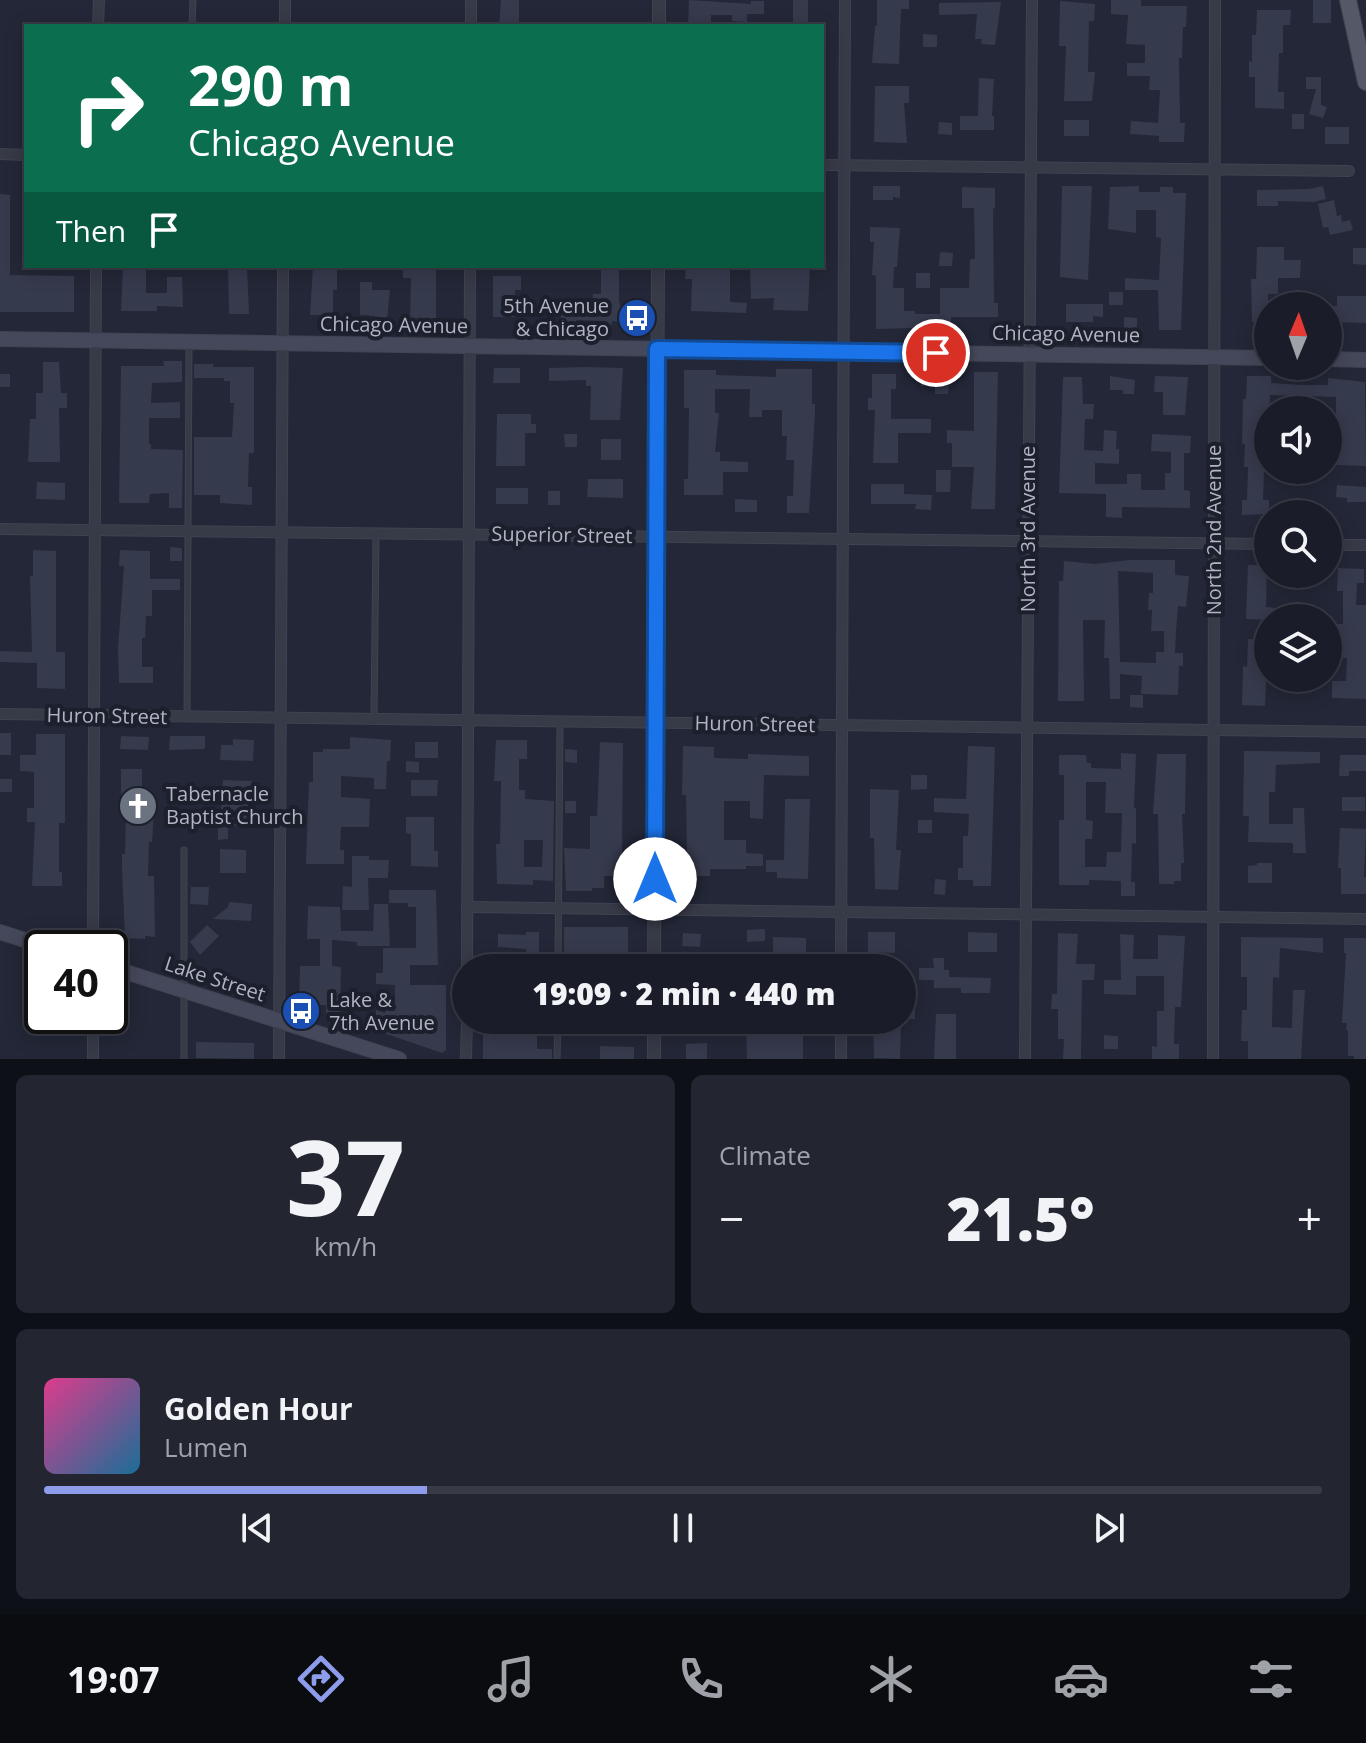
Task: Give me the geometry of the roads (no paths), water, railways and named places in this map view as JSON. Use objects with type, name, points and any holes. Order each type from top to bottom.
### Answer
[{"type":"main road","points":[[1348,0],[1366,82]]},
{"type":"main road","name":"Chicago Avenue","points":[[0,339],[1254,357]]},
{"type":"main road","points":[[1342,359],[1366,360]]},
{"type":"main road","points":[[0,932],[24,940]]},
{"type":"main road","name":"Lake Street","points":[[128,973],[280,1021],[371,1055],[399,1059]]},
{"type":"street","points":[[98,24],[99,0]]},
{"type":"street","points":[[285,0],[285,24]]},
{"type":"street","points":[[471,0],[471,24]]},
{"type":"street","points":[[659,0],[659,24]]},
{"type":"street","points":[[841,954],[845,0]]},
{"type":"street","name":"North 3rd Avenue","points":[[1025,1059],[1032,0]]},
{"type":"street","name":"North 2nd Avenue","points":[[1213,1059],[1215,0]]},
{"type":"street","points":[[0,154],[24,155]]},
{"type":"street","points":[[824,165],[1349,171]]},
{"type":"street","points":[[93,930],[96,268]]},
{"type":"street","points":[[279,1059],[283,268]]},
{"type":"street","points":[[467,954],[470,268]]},
{"type":"street","points":[[654,954],[658,268]]},
{"type":"street","name":"Superior Street","points":[[0,529],[1254,544]]},
{"type":"street","points":[[1342,545],[1366,545]]},
{"type":"street","name":"Huron Street","points":[[0,714],[1366,732]]},
{"type":"street","points":[[467,907],[1366,919]]},
{"type":"street","points":[[93,1034],[93,1059]]},
{"type":"street","points":[[466,1059],[467,1034]]},
{"type":"street","points":[[654,1034],[654,1059]]},
{"type":"street","points":[[841,1034],[841,1059]]},
{"type":"lane","points":[[192,24],[193,0]]},
{"type":"lane","points":[[187,717],[189,343]]},
{"type":"lane","points":[[374,719],[376,533]]},
{"type":"lane","points":[[558,954],[560,722]]},
{"type":"lane","points":[[184,850],[184,1059]]},
{"type":"lane","points":[[557,1059],[558,1034]]},
{"type":"place","name":"5th Avenue & Chicago","points":[[637,318]]},
{"type":"place","name":"Tabernacle Baptist Church","points":[[138,806]]},
{"type":"place","name":"Lake & 7th Avenue","points":[[301,1011]]}]
